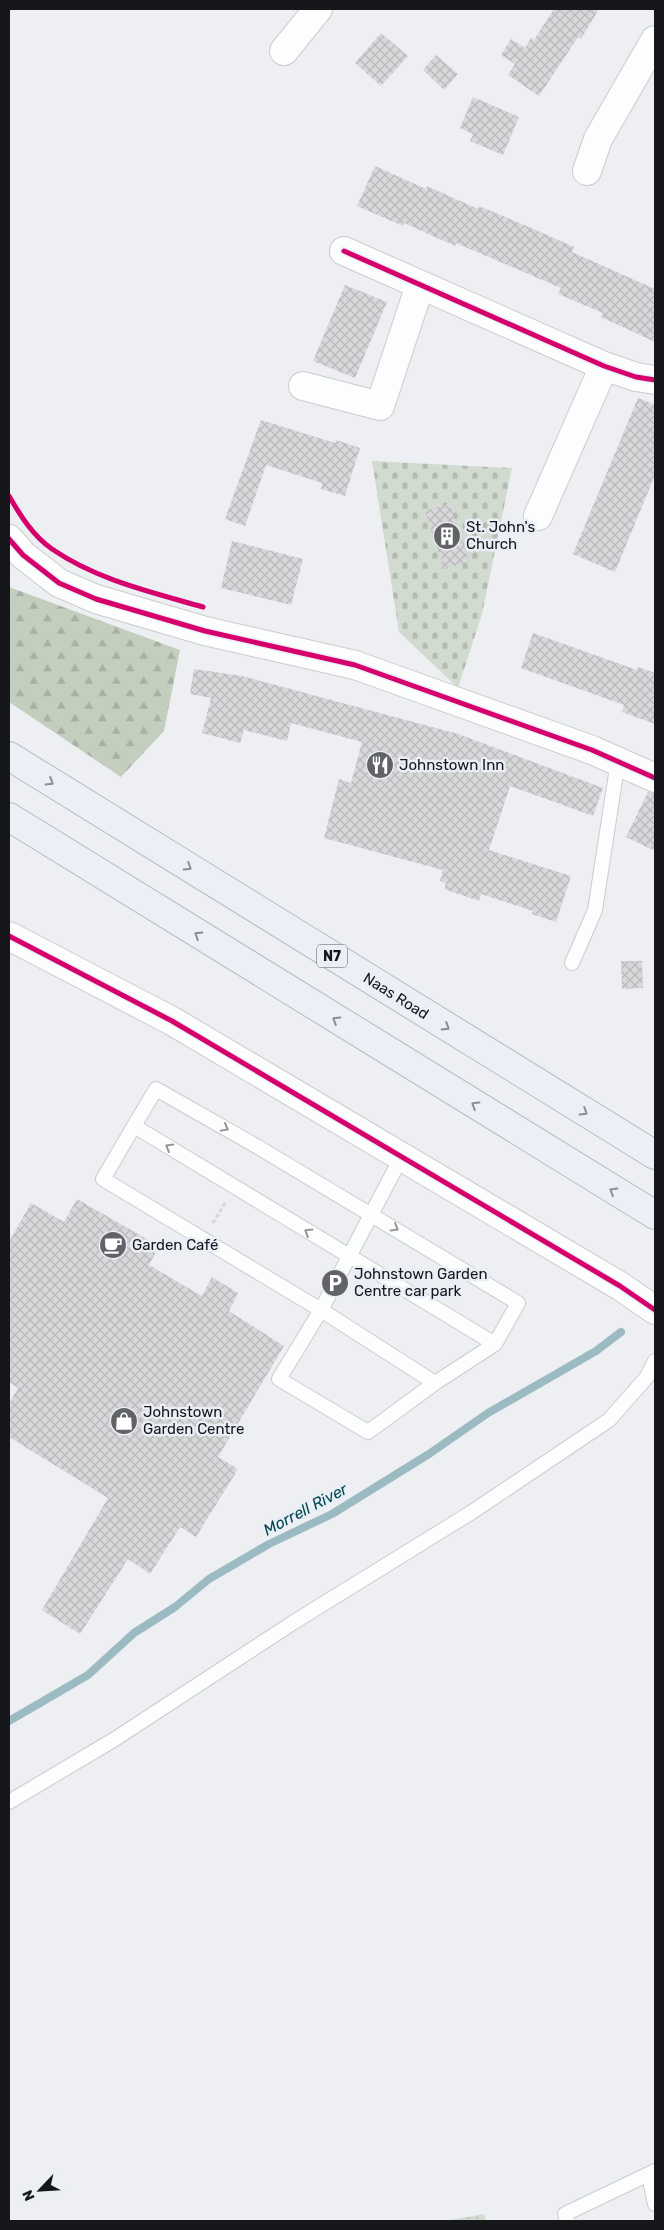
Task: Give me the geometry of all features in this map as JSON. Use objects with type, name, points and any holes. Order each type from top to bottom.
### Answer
[{"type":"highway","name":"Naas Road","points":[[9,756],[655,1156]]},
{"type":"highway","points":[[9,818],[655,1215]]},
{"type":"street","points":[[284,51],[318,9]]},
{"type":"street","points":[[587,171],[598,139],[655,40]]},
{"type":"street","points":[[344,251],[604,366],[636,377],[655,380]]},
{"type":"street","points":[[303,386],[380,406],[420,285]]},
{"type":"street","points":[[538,516],[604,366]]},
{"type":"street","points":[[9,539],[23,555],[59,583],[96,599],[205,631],[355,665],[592,750],[655,778]]},
{"type":"street","points":[[9,936],[172,1021],[402,1156],[655,1310]]},
{"type":"lane","points":[[572,963],[595,910],[618,762]]},
{"type":"lane","points":[[402,1156],[371,1214],[349,1257],[320,1310],[279,1379],[368,1432],[435,1383],[496,1344],[518,1303],[371,1214],[156,1089],[103,1179],[320,1310],[435,1383]]},
{"type":"lane","points":[[134,1126],[496,1344]]},
{"type":"lane","points":[[9,1802],[114,1739],[294,1622],[472,1512],[609,1420],[647,1377],[655,1362]]},
{"type":"lane","points":[[567,2221],[565,2214],[652,2173],[655,2204]]},
{"type":"path","points":[[203,1239],[235,1187]]},
{"type":"green space","points":[[372,461],[512,468],[482,614],[458,688],[399,632]]},
{"type":"green space","points":[[9,587],[180,650],[164,731],[121,777],[9,702]]},
{"type":"green space","points":[[484,2214],[486,2221],[445,2221]]},
{"type":"building","points":[[554,9],[599,9],[581,39],[578,37],[539,96],[508,75],[515,64],[501,55],[511,39],[525,48],[531,38],[534,40]]},
{"type":"building","points":[[381,33],[408,56],[381,86],[355,63]]},
{"type":"building","points":[[436,55],[458,74],[444,90],[423,70]]},
{"type":"building","points":[[473,97],[519,117],[503,155],[470,141],[473,134],[460,128]]},
{"type":"building","points":[[375,166],[426,189],[427,186],[478,209],[479,206],[529,227],[574,247],[572,252],[655,289],[655,342],[601,317],[603,313],[558,294],[561,288],[456,243],[455,246],[404,223],[403,226],[357,206]]},
{"type":"building","points":[[345,285],[387,302],[355,378],[313,361]]},
{"type":"building","points":[[638,398],[655,405],[655,475],[615,572],[573,554]]},
{"type":"building","points":[[261,420],[335,443],[336,440],[360,448],[345,496],[321,489],[322,483],[266,465],[245,526],[225,519]]},
{"type":"building","name":"St. John's Church","points":[[449,503],[469,561],[444,569],[425,511]]},
{"type":"building","points":[[232,541],[303,559],[291,605],[221,588]]},
{"type":"building","points":[[533,633],[637,670],[638,667],[655,673],[655,724],[622,712],[624,705],[521,668]]},
{"type":"building","points":[[194,669],[242,676],[458,734],[603,788],[593,816],[510,786],[489,850],[571,876],[556,922],[532,914],[533,911],[481,894],[479,901],[444,889],[446,883],[440,881],[443,870],[324,838],[339,779],[351,783],[362,742],[291,723],[287,741],[244,730],[240,743],[202,733],[211,698],[190,694]]},
{"type":"building","points":[[648,792],[655,793],[655,851],[626,837]]},
{"type":"building","points":[[621,961],[642,961],[643,988],[622,989]]},
{"type":"building","name":"Johnstown Garden Centre","points":[[77,1199],[159,1246],[149,1265],[202,1296],[212,1277],[238,1293],[229,1311],[284,1346],[218,1457],[238,1469],[196,1537],[180,1527],[150,1574],[128,1559],[80,1634],[42,1610],[108,1498],[9,1437],[9,1404],[18,1388],[9,1382],[9,1242],[31,1203],[64,1222]]},
{"type":"waterway","name":"Morrell River","points":[[9,1721],[88,1675],[134,1633],[175,1607],[209,1579],[269,1544],[332,1514],[429,1454],[488,1413],[596,1351],[621,1332]]},
{"type":"cycle path","points":[[344,251],[604,366],[636,377],[655,380]]},
{"type":"cycle path","points":[[9,496],[33,532],[45,544],[69,560],[125,584],[203,607]]},
{"type":"cycle path","points":[[9,539],[23,555],[59,583],[96,599],[205,631],[355,665],[592,750],[655,778]]},
{"type":"cycle path","points":[[9,936],[172,1021],[620,1286],[655,1310]]},
{"type":"place","name":"St. John's Church","points":[[447,536]]},
{"type":"place","name":"Johnstown Inn","points":[[380,765]]},
{"type":"place","name":"Garden Café","points":[[113,1245]]},
{"type":"place","name":"Johnstown Garden Centre car park","points":[[335,1283]]},
{"type":"place","name":"Johnstown Garden Centre","points":[[124,1421]]}]
